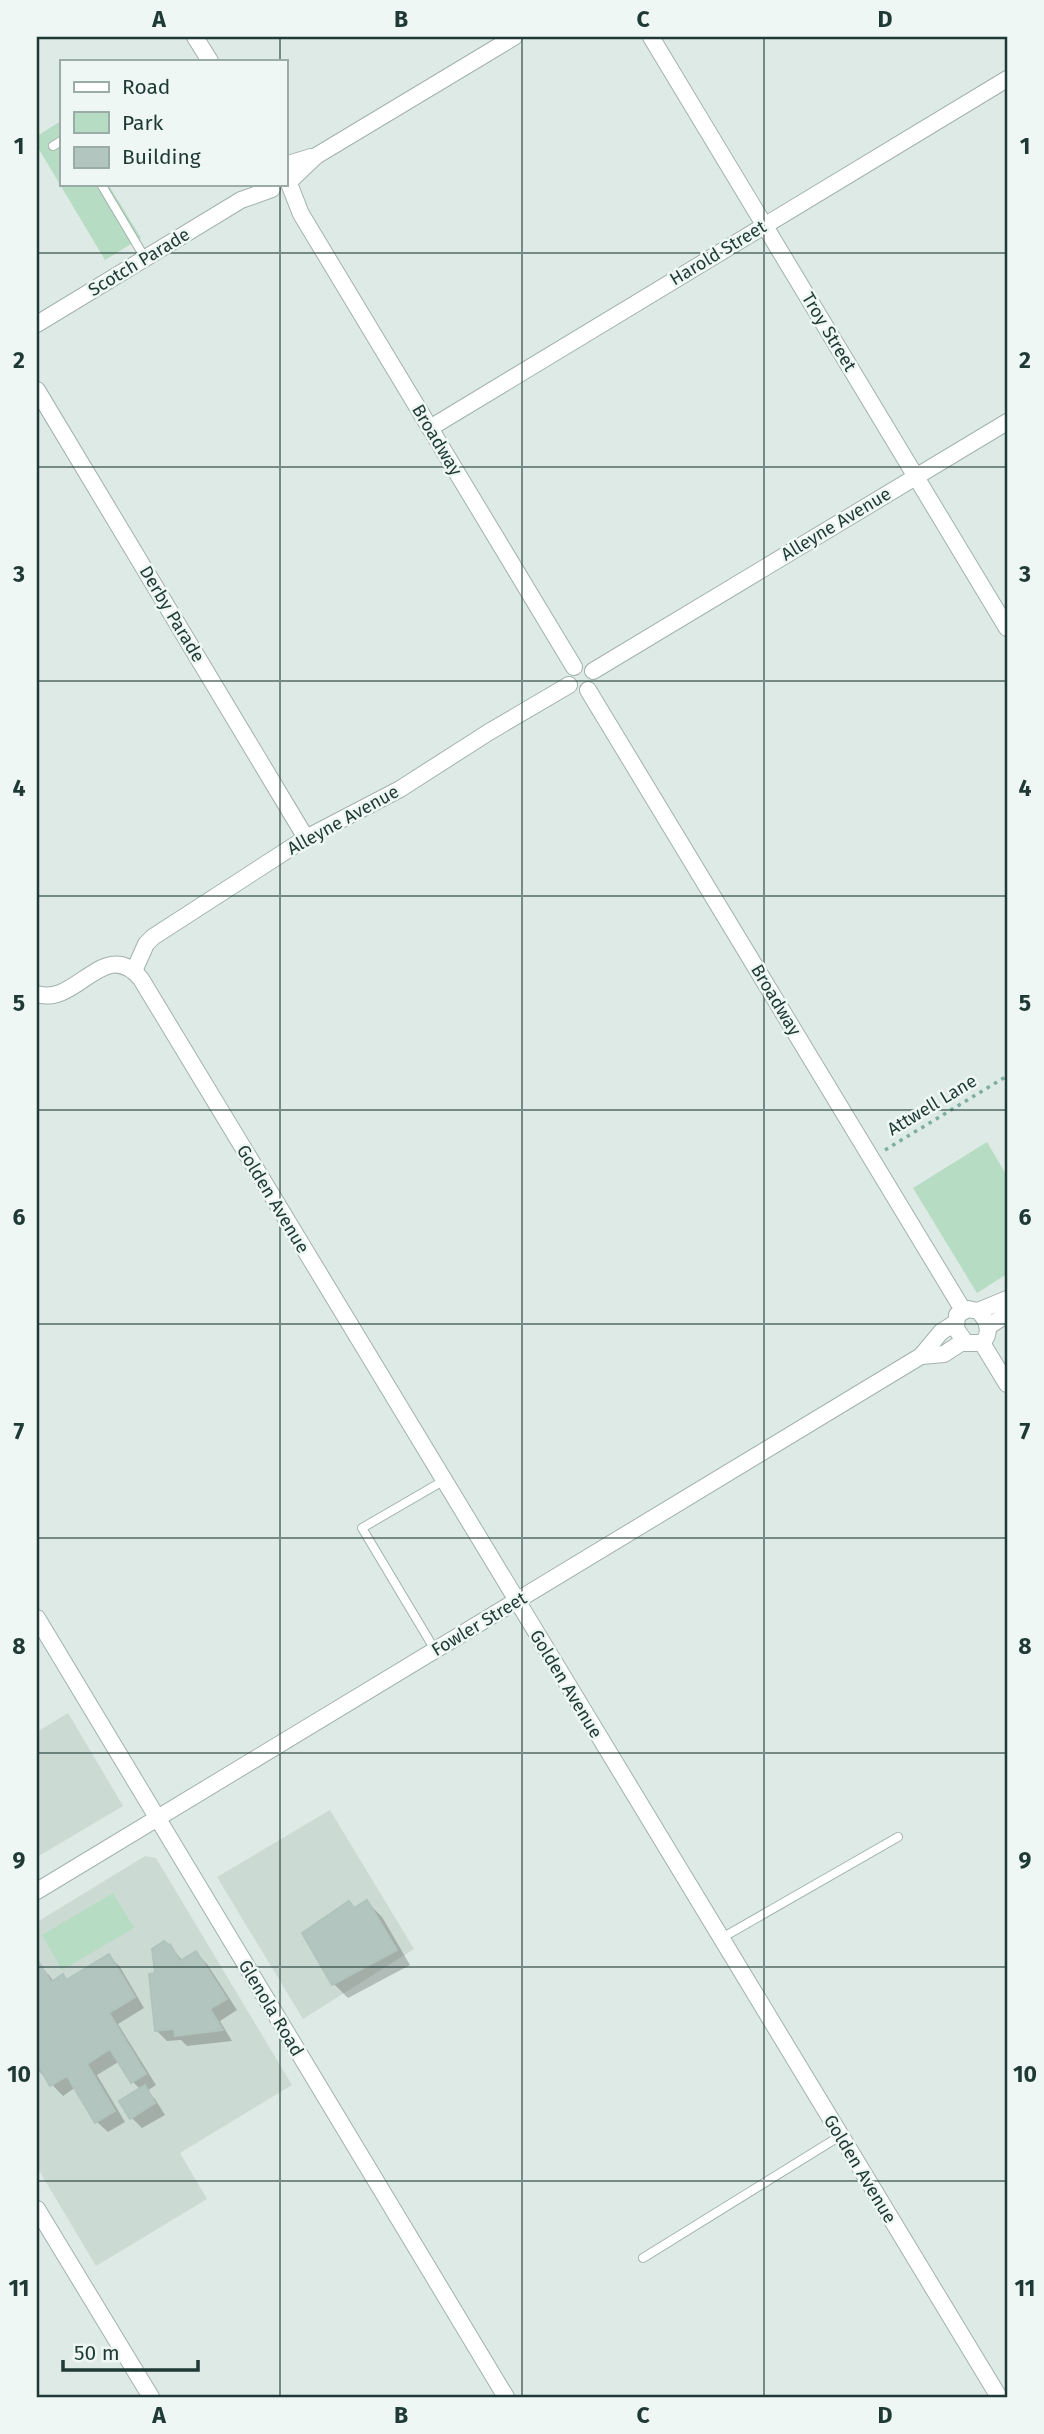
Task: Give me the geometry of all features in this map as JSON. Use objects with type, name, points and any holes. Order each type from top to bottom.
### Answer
[{"type":"street","points":[[195,37],[209,60]]},
{"type":"street","name":"Scotch Parade","points":[[287,176],[514,37]]},
{"type":"street","name":"Troy Street","points":[[651,37],[1007,628]]},
{"type":"street","name":"Harold Street","points":[[430,428],[1007,79]]},
{"type":"street","name":"Scotch Parade","points":[[37,324],[241,200],[270,186]]},
{"type":"street","name":"Broadway","points":[[281,186],[301,214],[574,667]]},
{"type":"street","name":"Derby Parade","points":[[37,390],[306,838]]},
{"type":"street","name":"Alleyne Avenue","points":[[593,671],[1007,422]]},
{"type":"street","points":[[587,666],[593,671],[595,680],[588,690],[576,691],[569,685],[567,677],[574,667],[587,666]]},
{"type":"street","name":"Alleyne Avenue","points":[[134,971],[146,944],[153,936],[306,838],[400,789],[569,685]]},
{"type":"street","name":"Broadway","points":[[588,690],[966,1315]]},
{"type":"street","points":[[37,993],[54,996],[113,964],[120,963],[134,971]]},
{"type":"street","name":"Golden Avenue","points":[[134,971],[999,2397]]},
{"type":"street","name":"Fowler Street","points":[[37,1891],[921,1356],[941,1332],[966,1315],[1007,1299]]},
{"type":"street","points":[[1007,1314],[985,1335],[972,1344],[964,1341],[958,1333],[966,1315],[985,1319],[985,1335],[1007,1384]]},
{"type":"street","name":"Fowler Street","points":[[921,1356],[944,1354],[964,1341]]},
{"type":"street","name":"Glenola Road","points":[[37,1618],[506,2397]]},
{"type":"street","points":[[37,2209],[151,2397]]},
{"type":"lane","points":[[102,186],[145,258]]},
{"type":"lane","points":[[435,1650],[362,1528],[443,1481]]},
{"type":"lane","points":[[720,1939],[898,1837]]},
{"type":"lane","points":[[643,2258],[840,2136]]},
{"type":"path","name":"Attwell Lane","points":[[872,1159],[1007,1076]]},
{"type":"shaded area","points":[[68,1713],[123,1806],[37,1857],[37,1732]]},
{"type":"shaded area","points":[[330,1810],[414,1949],[303,2019],[217,1877]]},
{"type":"shaded area","points":[[145,1856],[156,1858],[292,2085],[180,2153],[207,2199],[96,2266],[37,2167],[37,1922]]},
{"type":"green space","points":[[60,122],[60,185],[37,146],[37,136]]},
{"type":"green space","points":[[61,186],[109,186],[141,238],[105,260]]},
{"type":"green space","points":[[987,1142],[1007,1176],[1007,1274],[977,1293],[913,1188]]},
{"type":"green space","points":[[113,1893],[134,1928],[62,1970],[42,1935]]},
{"type":"building","points":[[367,1900],[397,1950],[332,1985],[302,1933],[349,1901],[354,1908]]},
{"type":"building","points":[[164,1941],[170,1944],[180,1961],[196,1951],[227,1999],[210,2009],[223,2030],[175,2036],[174,2029],[155,2031],[149,1974],[155,1973],[152,1949]]},
{"type":"building","points":[[109,1954],[135,1997],[109,2013],[146,2074],[131,2083],[110,2049],[87,2064],[115,2111],[95,2123],[67,2076],[50,2086],[37,2063],[37,1959],[51,1982],[63,1974],[66,1980]]},
{"type":"building","points":[[145,2085],[155,2103],[130,2119],[119,2101]]}]
